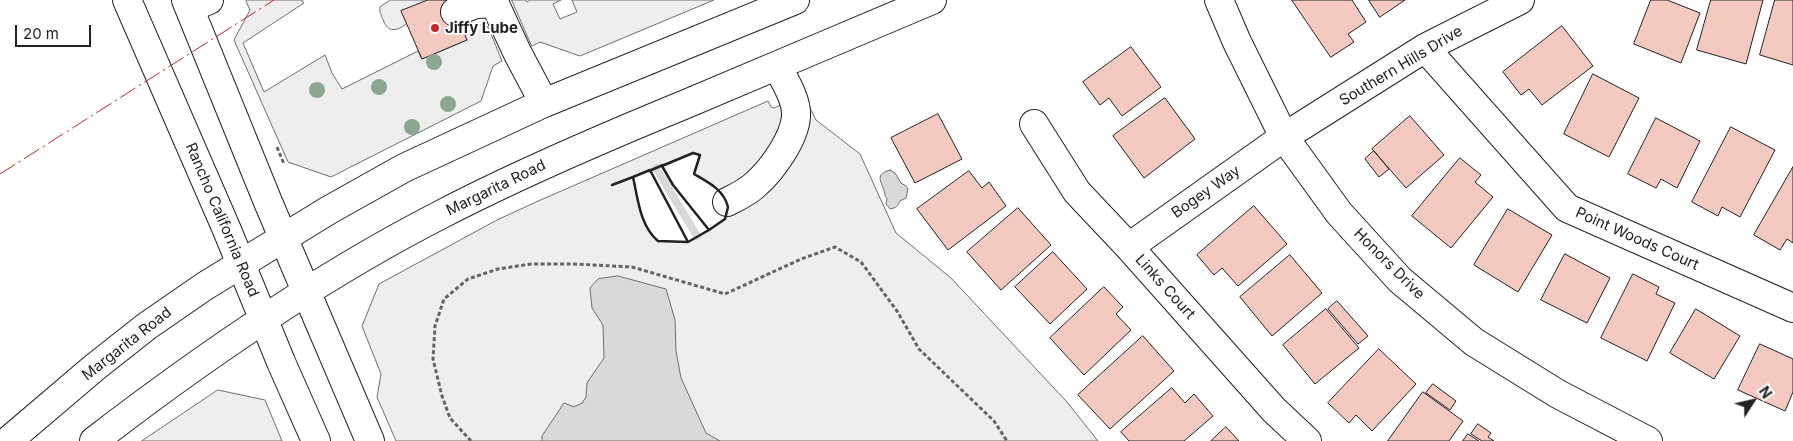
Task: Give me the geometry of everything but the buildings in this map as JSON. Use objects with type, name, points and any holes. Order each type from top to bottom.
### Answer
[{"type":"main road","name":"Rancho California Road","points":[[127,0],[316,441]]},
{"type":"main road","name":"Margarita Road","points":[[8,441],[95,366],[147,326],[205,286],[322,214],[404,168],[544,103],[795,0]]},
{"type":"main road","name":"Margarita Road","points":[[94,441],[152,396],[230,341],[345,268],[440,214],[519,175],[932,0]]},
{"type":"main road","name":"Honors Drive","points":[[1219,0],[1237,42],[1284,137],[1340,213],[1400,280],[1467,336],[1558,394],[1648,441]]},
{"type":"main road","name":"Southern Hills Drive","points":[[1284,137],[1424,48],[1520,0]]},
{"type":"main road","points":[[458,19],[476,4],[494,2],[517,52],[544,103]]},
{"type":"main road","points":[[195,3],[283,238],[370,441]]},
{"type":"main road","name":"Point Woods Court","points":[[1424,48],[1567,208],[1793,308]]},
{"type":"main road","points":[[727,202],[746,192],[766,174],[777,160],[793,128],[796,115],[794,102],[777,66]]},
{"type":"main road","name":"Links Court","points":[[1034,124],[1077,192],[1129,247],[1274,410],[1307,441]]},
{"type":"main road","name":"Bogey Way","points":[[1129,247],[1284,137]]},
{"type":"path","points":[[471,441],[450,418],[442,396],[433,359],[435,326],[444,298],[468,279],[498,268],[531,264],[632,267],[725,294],[801,258],[835,247],[861,262],[897,310],[919,349],[994,421],[1006,441]]},
{"type":"shaded area","points":[[302,0],[304,3],[243,43],[264,92],[325,55],[332,73],[342,89],[418,51],[422,59],[467,40],[463,32],[480,25],[487,26],[489,29],[502,61],[493,66],[481,101],[331,177],[288,162],[234,40],[250,10],[246,1]]},
{"type":"shaded area","points":[[391,0],[428,0],[407,23],[394,30],[388,28],[380,11],[380,7]]},
{"type":"shaded area","points":[[512,0],[526,0],[527,2],[530,0],[561,0],[553,4],[560,19],[577,12],[572,0],[714,0],[580,56],[540,42],[532,46]]},
{"type":"shaded area","points":[[803,94],[816,120],[860,154],[896,233],[951,278],[1067,402],[1098,441],[396,441],[377,397],[381,374],[362,326],[379,284],[497,220],[536,202],[768,101],[771,107],[774,108]],"holes":[[[693,153],[700,155],[694,174],[713,186],[723,197],[727,211],[725,219],[688,242],[658,241],[643,220],[633,177]]]},
{"type":"shaded area","points":[[890,170],[895,173],[901,183],[908,189],[906,198],[890,209],[886,204],[887,198],[880,178],[884,172]]},
{"type":"shaded area","points":[[618,276],[666,289],[675,320],[676,351],[681,378],[706,433],[720,441],[542,441],[542,436],[564,403],[574,407],[582,403],[586,397],[587,383],[604,358],[603,325],[592,308],[590,288],[598,279]]},
{"type":"shaded area","points":[[218,390],[265,400],[282,441],[142,441]]},
{"type":"waterway","points":[[656,168],[697,236]]},
{"type":"wall","points":[[693,153],[700,155],[694,174],[710,183],[719,191],[728,207],[725,219],[709,230],[673,185],[662,166],[693,153]]},
{"type":"wall","points":[[649,171],[663,165]]},
{"type":"wall","points":[[650,170],[688,242],[658,241],[647,228],[643,220],[633,177],[650,170]]},
{"type":"wall","points":[[612,185],[633,177]]},
{"type":"wall","points":[[688,242],[709,230]]},
{"type":"power","points":[[0,174],[274,0]]},
{"type":"place","name":"Jiffy Lube","points":[[435,28]]}]
